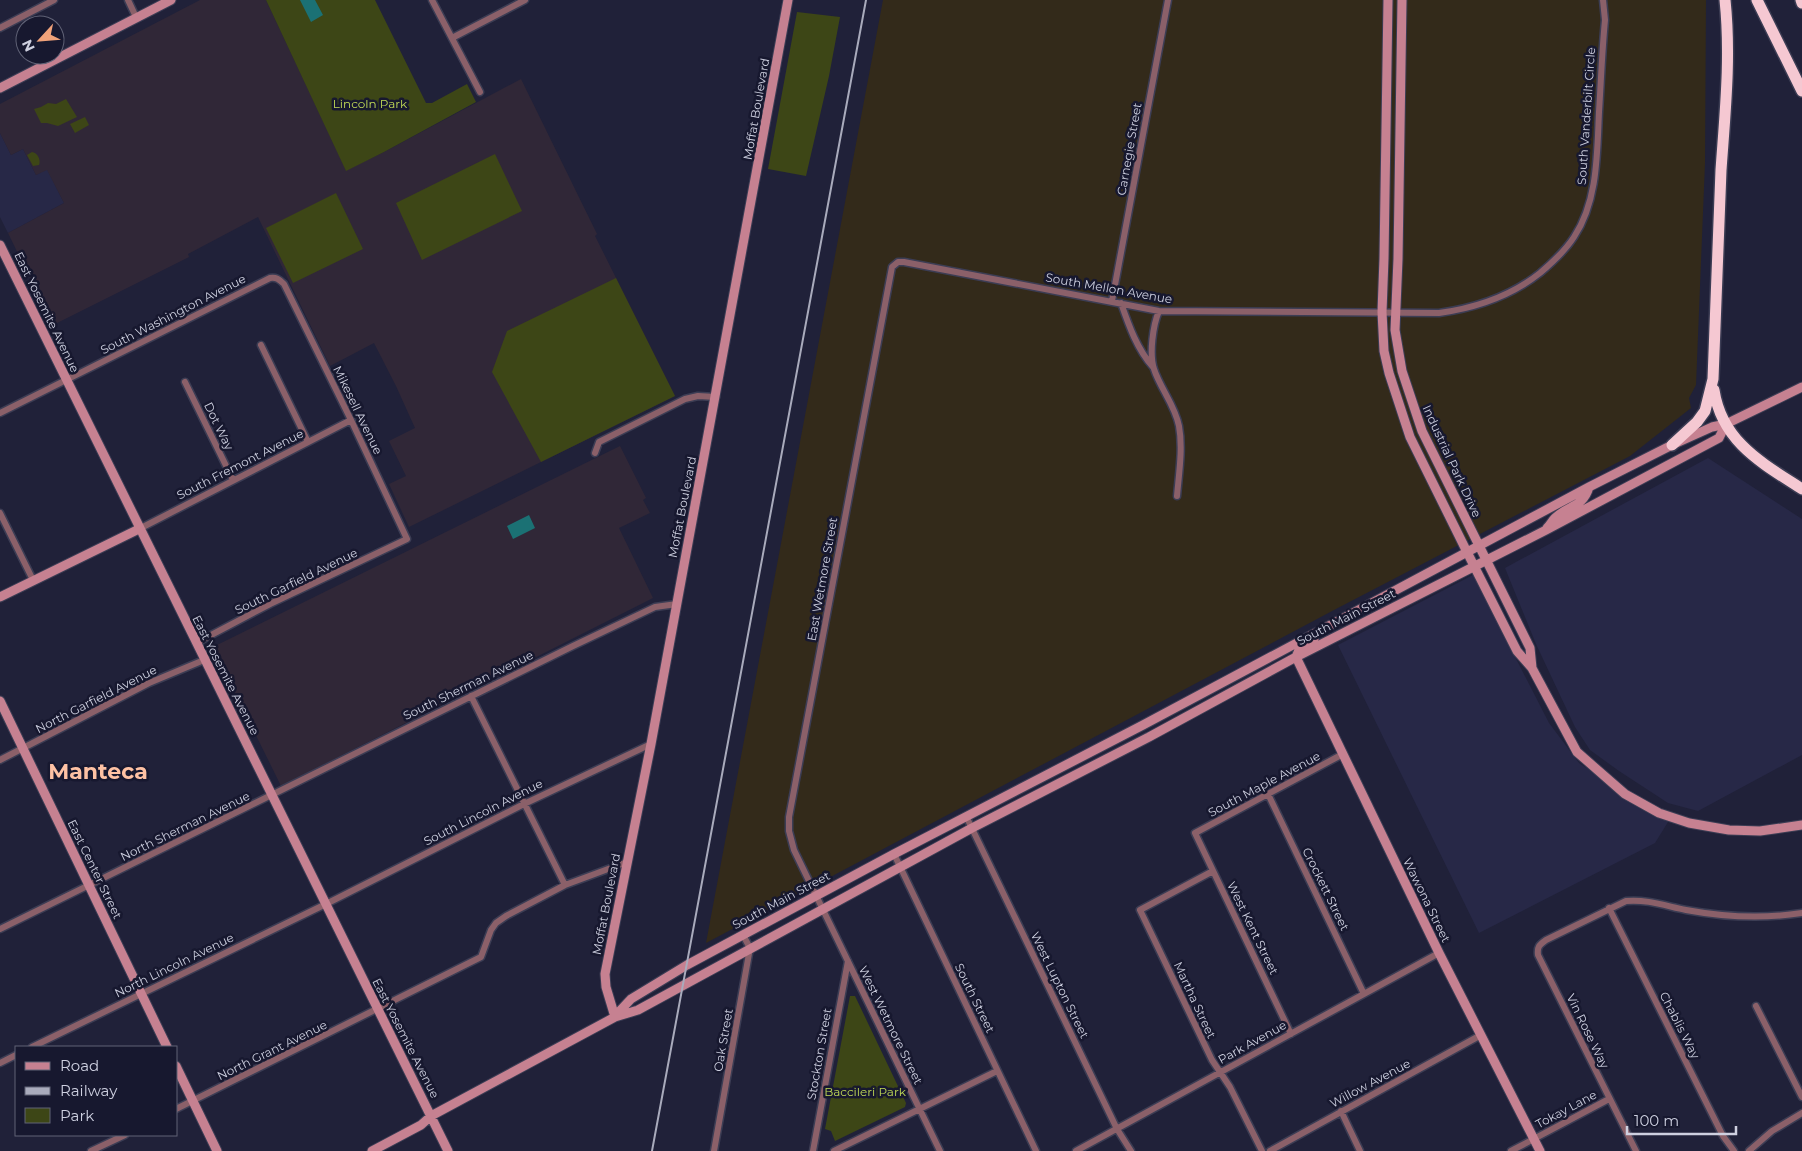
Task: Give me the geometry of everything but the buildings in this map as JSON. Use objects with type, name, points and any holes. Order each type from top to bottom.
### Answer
[{"type":"highway","points":[[1725,0],[1729,36],[1713,379],[1716,402],[1733,436],[1750,454],[1802,489]]},
{"type":"highway","points":[[1757,0],[1802,91]]},
{"type":"highway","points":[[1672,445],[1697,422],[1705,411],[1713,379]]},
{"type":"main road","points":[[0,88],[171,0]]},
{"type":"main road","name":"Moffat Boulevard","points":[[615,1017],[606,987],[605,974],[651,744],[788,0]]},
{"type":"main road","name":"Industrial Park Drive","points":[[1388,0],[1382,312],[1384,351],[1398,405],[1410,437],[1517,651],[1532,668]]},
{"type":"main road","name":"Industrial Park Drive","points":[[1402,0],[1398,259],[1395,312],[1397,349],[1411,402],[1422,432],[1530,648],[1532,668]]},
{"type":"main road","points":[[1386,125],[1400,126]]},
{"type":"main road","points":[[1385,189],[1399,190]]},
{"type":"main road","name":"East Yosemite Avenue","points":[[0,245],[448,1151]]},
{"type":"main road","name":"South Main Street","points":[[615,1017],[631,999],[687,965],[816,895],[1143,725],[1589,487],[1672,445],[1712,427],[1726,424],[1802,387]]},
{"type":"main road","name":"South Main Street","points":[[372,1151],[421,1125],[431,1116],[615,1017],[638,1010],[972,828],[1149,737],[1296,657],[1546,530],[1719,438],[1726,424]]},
{"type":"main road","points":[[1641,461],[1648,475]]},
{"type":"main road","points":[[1546,530],[1556,517],[1579,503],[1586,496],[1589,487]]},
{"type":"main road","points":[[0,597],[139,529]]},
{"type":"main road","points":[[1296,657],[1299,650],[1323,634],[1328,626]]},
{"type":"main road","name":"Wawona Street","points":[[1296,657],[1439,953],[1540,1151]]},
{"type":"main road","points":[[1532,668],[1577,752],[1625,794],[1660,813],[1689,823],[1729,830],[1760,831],[1802,825]]},
{"type":"main road","name":"East Center Street","points":[[0,702],[167,1046]]},
{"type":"main road","points":[[1143,725],[1149,737]]},
{"type":"main road","points":[[178,1070],[217,1151]]},
{"type":"street","points":[[0,28],[54,0]]},
{"type":"street","points":[[128,0],[136,18]]},
{"type":"street","points":[[432,0],[480,92]]},
{"type":"street","points":[[452,38],[525,0]]},
{"type":"street","name":"Carnegie Street","points":[[1112,301],[1168,0]]},
{"type":"street","name":"South Vanderbilt Circle","points":[[1395,312],[1439,313],[1460,310],[1508,293],[1531,280],[1563,253],[1574,238],[1581,226],[1592,195],[1597,160],[1604,0]]},
{"type":"street","name":"South Mellon Avenue","points":[[910,263],[1159,311],[1395,312]]},
{"type":"street","name":"East Wetmore Street","points":[[823,910],[790,839],[789,817],[889,275],[895,264],[910,263]]},
{"type":"street","name":"South Washington Avenue","points":[[0,414],[270,278],[280,280],[287,291]]},
{"type":"street","name":"Mikesell Avenue","points":[[287,291],[407,539]]},
{"type":"street","points":[[1121,303],[1135,340],[1143,356],[1153,368],[1179,425],[1181,445],[1177,496]]},
{"type":"street","points":[[1153,368],[1152,336],[1159,311]]},
{"type":"street","points":[[260,345],[308,442]]},
{"type":"street","name":"Dot Way","points":[[185,382],[233,480]]},
{"type":"street","points":[[595,454],[599,442],[685,399],[698,396],[716,397]]},
{"type":"street","name":"South Fremont Avenue","points":[[139,529],[351,420]]},
{"type":"street","points":[[0,513],[34,580]]},
{"type":"street","name":"South Garfield Avenue","points":[[196,644],[270,604],[407,539]]},
{"type":"street","name":"South Sherman Avenue","points":[[272,795],[656,607],[676,604]]},
{"type":"street","name":"North Garfield Avenue","points":[[0,760],[150,683],[204,660]]},
{"type":"street","points":[[471,696],[565,885]]},
{"type":"street","name":"South Lincoln Avenue","points":[[326,904],[524,804],[651,744]]},
{"type":"street","name":"South Maple Avenue","points":[[1195,833],[1343,754]]},
{"type":"street","name":"Crockett Street","points":[[1268,794],[1364,994]]},
{"type":"street","name":"North Sherman Avenue","points":[[0,930],[272,795]]},
{"type":"street","points":[[966,816],[972,828]]},
{"type":"street","name":"West Lupton Street","points":[[972,828],[1117,1129],[1131,1151]]},
{"type":"street","name":"West Kent Street","points":[[1195,833],[1291,1034]]},
{"type":"street","name":"South Street","points":[[894,854],[1036,1151]]},
{"type":"street","name":"North Grant Avenue","points":[[178,1108],[481,957],[491,930],[496,923],[506,916],[565,885],[627,862]]},
{"type":"street","name":"Martha Street","points":[[1213,871],[1140,910],[1212,1060],[1230,1087],[1262,1151]]},
{"type":"street","points":[[1608,908],[1626,901],[1636,900],[1718,916],[1802,913]]},
{"type":"street","name":"North Lincoln Avenue","points":[[34,1046],[326,904]]},
{"type":"street","name":"Vin Rose Way","points":[[1608,908],[1546,940],[1537,949],[1538,955],[1636,1151]]},
{"type":"street","name":"Chablis Way","points":[[1608,908],[1723,1136],[1734,1151]]},
{"type":"street","name":"West Wetmore Street","points":[[823,910],[940,1151]]},
{"type":"street","points":[[743,935],[750,948]]},
{"type":"street","name":"Oak Street","points":[[714,1151],[750,948]]},
{"type":"street","name":"Park Avenue","points":[[1076,1151],[1439,953]]},
{"type":"street","name":"Stockton Street","points":[[814,1150],[848,961]]},
{"type":"street","points":[[1756,1006],[1802,1097]]},
{"type":"street","name":"Willow Avenue","points":[[1270,1151],[1481,1035]]},
{"type":"street","points":[[0,1063],[15,1056]]},
{"type":"street","points":[[834,1151],[997,1071]]},
{"type":"street","name":"Tokay Lane","points":[[1511,1151],[1609,1099]]},
{"type":"street","points":[[1341,1111],[1360,1151]]},
{"type":"street","points":[[1750,1151],[1772,1131],[1802,1113]]},
{"type":"street","points":[[91,1151],[122,1136]]},
{"type":"shaded area","points":[[200,0],[266,0],[346,170],[384,152],[521,79],[597,234],[595,236],[675,396],[409,527],[389,484],[406,476],[389,441],[415,428],[396,386],[374,343],[330,366],[258,217],[188,254],[189,257],[53,325],[8,233],[64,203],[47,170],[36,175],[23,149],[11,155],[0,133],[0,104]]},
{"type":"shaded area","points":[[300,0],[315,0],[323,15],[311,22]]},
{"type":"shaded area","points":[[883,0],[1706,0],[1705,163],[1696,385],[1689,398],[1691,408],[1630,456],[1334,610],[706,943]]},
{"type":"shaded area","points":[[0,133],[11,155],[23,149],[36,175],[47,169],[64,203],[8,233],[0,217]]},
{"type":"shaded area","points":[[620,446],[646,498],[643,500],[650,513],[619,528],[653,598],[281,786],[216,654],[217,645]]},
{"type":"shaded area","points":[[1708,458],[1802,519],[1802,755],[1698,811],[1668,803],[1590,750],[1575,727],[1536,644],[1505,568]]},
{"type":"shaded area","points":[[529,515],[535,528],[513,539],[507,526]]},
{"type":"shaded area","points":[[1473,575],[1549,723],[1579,763],[1668,822],[1655,843],[1479,933],[1338,645]]},
{"type":"green space","name":"Lincoln Park","points":[[266,0],[375,0],[426,103],[432,103],[467,84],[476,102],[346,171]]},
{"type":"green space","points":[[797,12],[840,17],[829,76],[806,176],[768,169]]},
{"type":"green space","points":[[66,99],[77,117],[58,126],[41,123],[34,109],[48,103],[56,104]]},
{"type":"green space","points":[[85,117],[89,125],[75,133],[70,124]]},
{"type":"green space","points":[[32,152],[38,157],[39,165],[33,166],[27,155]]},
{"type":"green space","points":[[495,154],[522,211],[422,260],[396,203]]},
{"type":"green space","points":[[336,193],[363,249],[293,283],[266,228]]},
{"type":"green space","points":[[616,278],[675,396],[541,462],[492,372],[507,331]]},
{"type":"green space","name":"Baccileri Park","points":[[850,996],[855,996],[906,1103],[905,1107],[835,1141],[831,1131],[825,1129]]},
{"type":"railway","points":[[652,1151],[866,0]]},
{"type":"district","name":"Manteca","points":[[98,771]]}]
